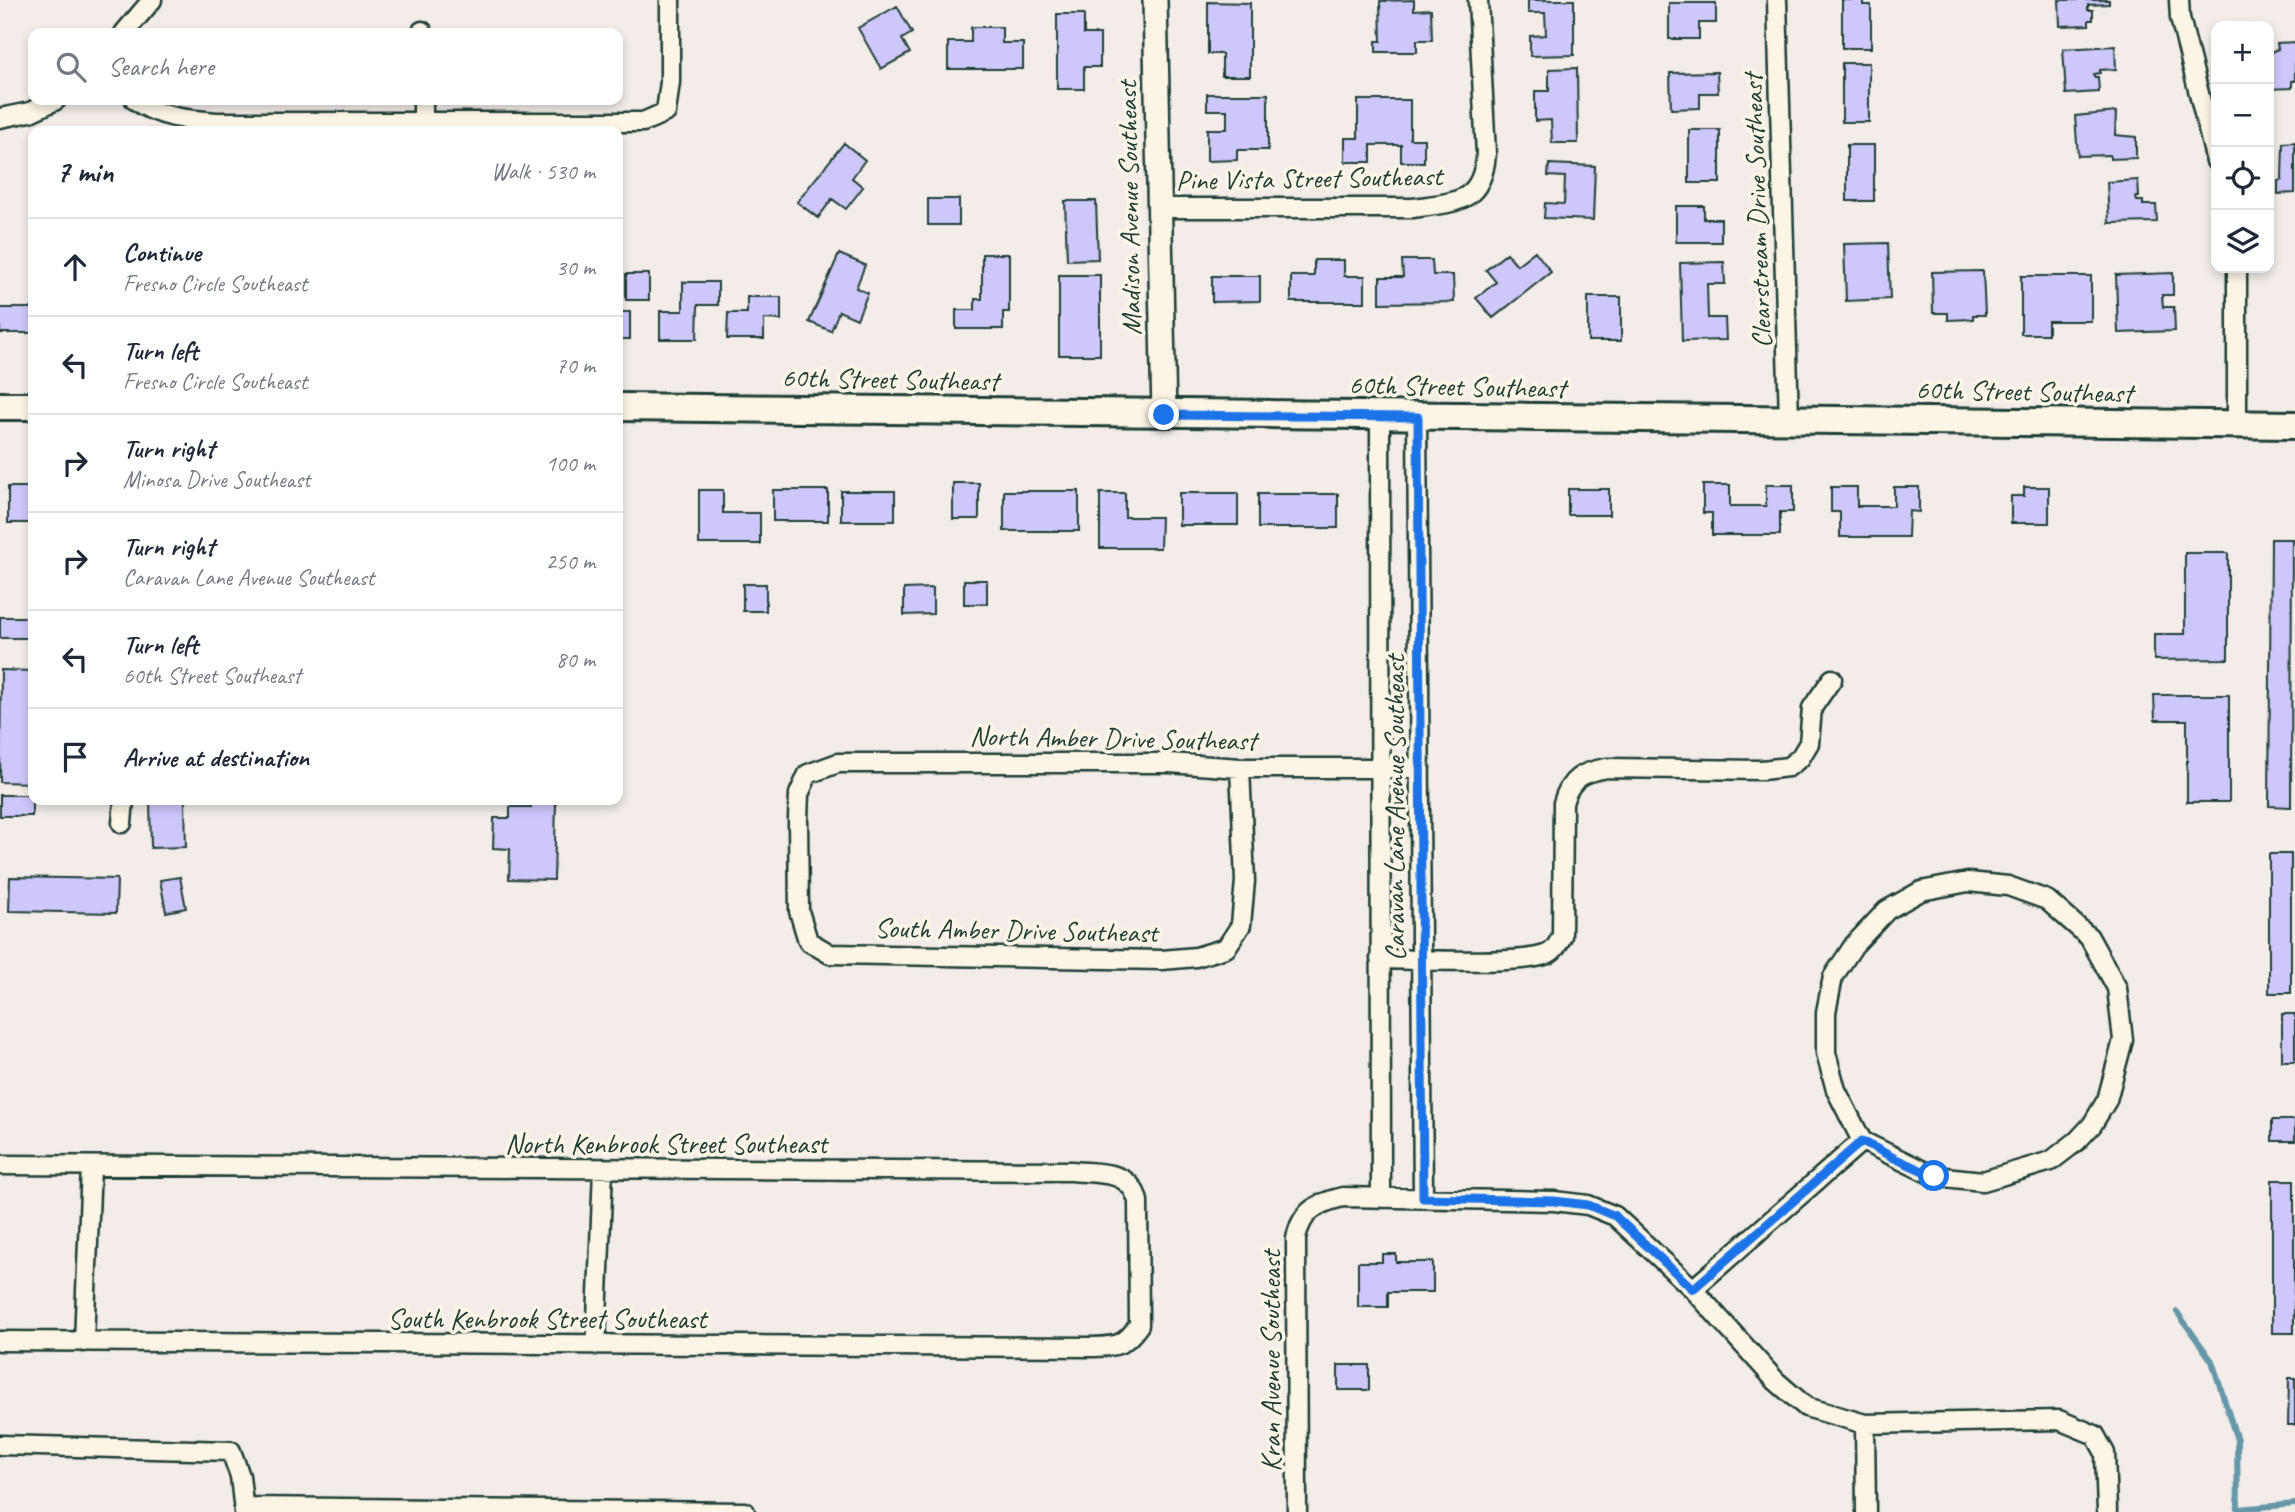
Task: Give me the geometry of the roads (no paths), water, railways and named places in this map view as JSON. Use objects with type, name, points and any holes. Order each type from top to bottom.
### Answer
[{"type":"main road","points":[[0,406],[28,406]]},
{"type":"main road","name":"60th Street Southeast","points":[[623,407],[1164,415],[2295,425]]},
{"type":"street","points":[[128,28],[152,0]]},
{"type":"street","points":[[141,105],[190,120],[218,122],[643,122],[666,112],[670,82],[670,0]]},
{"type":"street","name":"Madison Avenue Southeast","points":[[1155,0],[1164,415]]},
{"type":"street","name":"Pine Vista Street Southeast","points":[[1158,208],[1413,208],[1450,203],[1472,195],[1485,174],[1486,154],[1478,0]]},
{"type":"street","name":"Clearstream Drive Southeast","points":[[1777,0],[1789,421]]},
{"type":"street","points":[[2179,0],[2180,18],[2212,147]]},
{"type":"street","points":[[0,118],[30,113],[46,105]]},
{"type":"street","points":[[423,105],[423,123]]},
{"type":"street","points":[[2237,273],[2237,425]]},
{"type":"street","name":"Caravan Lane Avenue Southeast","points":[[1380,417],[1381,1197]]},
{"type":"street","name":"Caravan Lane Avenue Southeast","points":[[1418,417],[1423,1198]]},
{"type":"street","points":[[1380,959],[1515,960],[1548,954],[1558,945],[1562,936],[1563,803],[1567,789],[1576,778],[1588,771],[1607,768],[1788,767],[1800,758],[1809,743],[1812,708],[1832,679]]},
{"type":"street","name":"North Amber Drive Southeast","points":[[808,941],[799,911],[799,794],[808,774],[838,763],[1168,763],[1240,768],[1420,768]]},
{"type":"street","name":"South Amber Drive Southeast","points":[[808,941],[830,954],[1162,960],[1196,957],[1226,948],[1241,925],[1245,881],[1240,768]]},
{"type":"street","points":[[122,823],[124,805]]},
{"type":"street","points":[[1968,882],[2008,886],[2047,900],[2089,937],[2117,988],[2123,1040],[2107,1100],[2092,1125],[2077,1141],[2051,1161],[1983,1181],[1934,1176],[1862,1141],[1836,1090],[1826,1053],[1826,1012],[1833,977],[1854,945],[1887,910],[1921,891],[1968,882]]},
{"type":"street","points":[[1693,1289],[1862,1141]]},
{"type":"street","name":"North Kenbrook Street Southeast","points":[[0,1165],[1071,1171],[1111,1175],[1127,1180],[1135,1187],[1138,1201],[1139,1325],[1128,1340],[1113,1346],[1093,1347]]},
{"type":"street","points":[[84,1342],[91,1166]]},
{"type":"street","points":[[596,1345],[603,1169]]},
{"type":"street","name":"Kran Avenue Southeast","points":[[1297,1512],[1298,1226],[1307,1213],[1321,1202],[1343,1197],[1381,1197]]},
{"type":"street","points":[[1381,1197],[1554,1201],[1588,1205],[1615,1216],[1693,1289],[1776,1381],[1806,1407],[1865,1424],[2059,1420],[2095,1434],[2102,1443],[2105,1453],[2107,1512]]},
{"type":"street","name":"South Kenbrook Street Southeast","points":[[0,1341],[1093,1347]]},
{"type":"street","points":[[1865,1424],[1866,1512]]},
{"type":"street","points":[[0,1445],[231,1451],[240,1476],[244,1509],[745,1512]]},
{"type":"waterway","points":[[2177,1312],[2212,1361],[2237,1440],[2238,1512]]},
{"type":"waterway","points":[[2238,1509],[2295,1504]]}]
